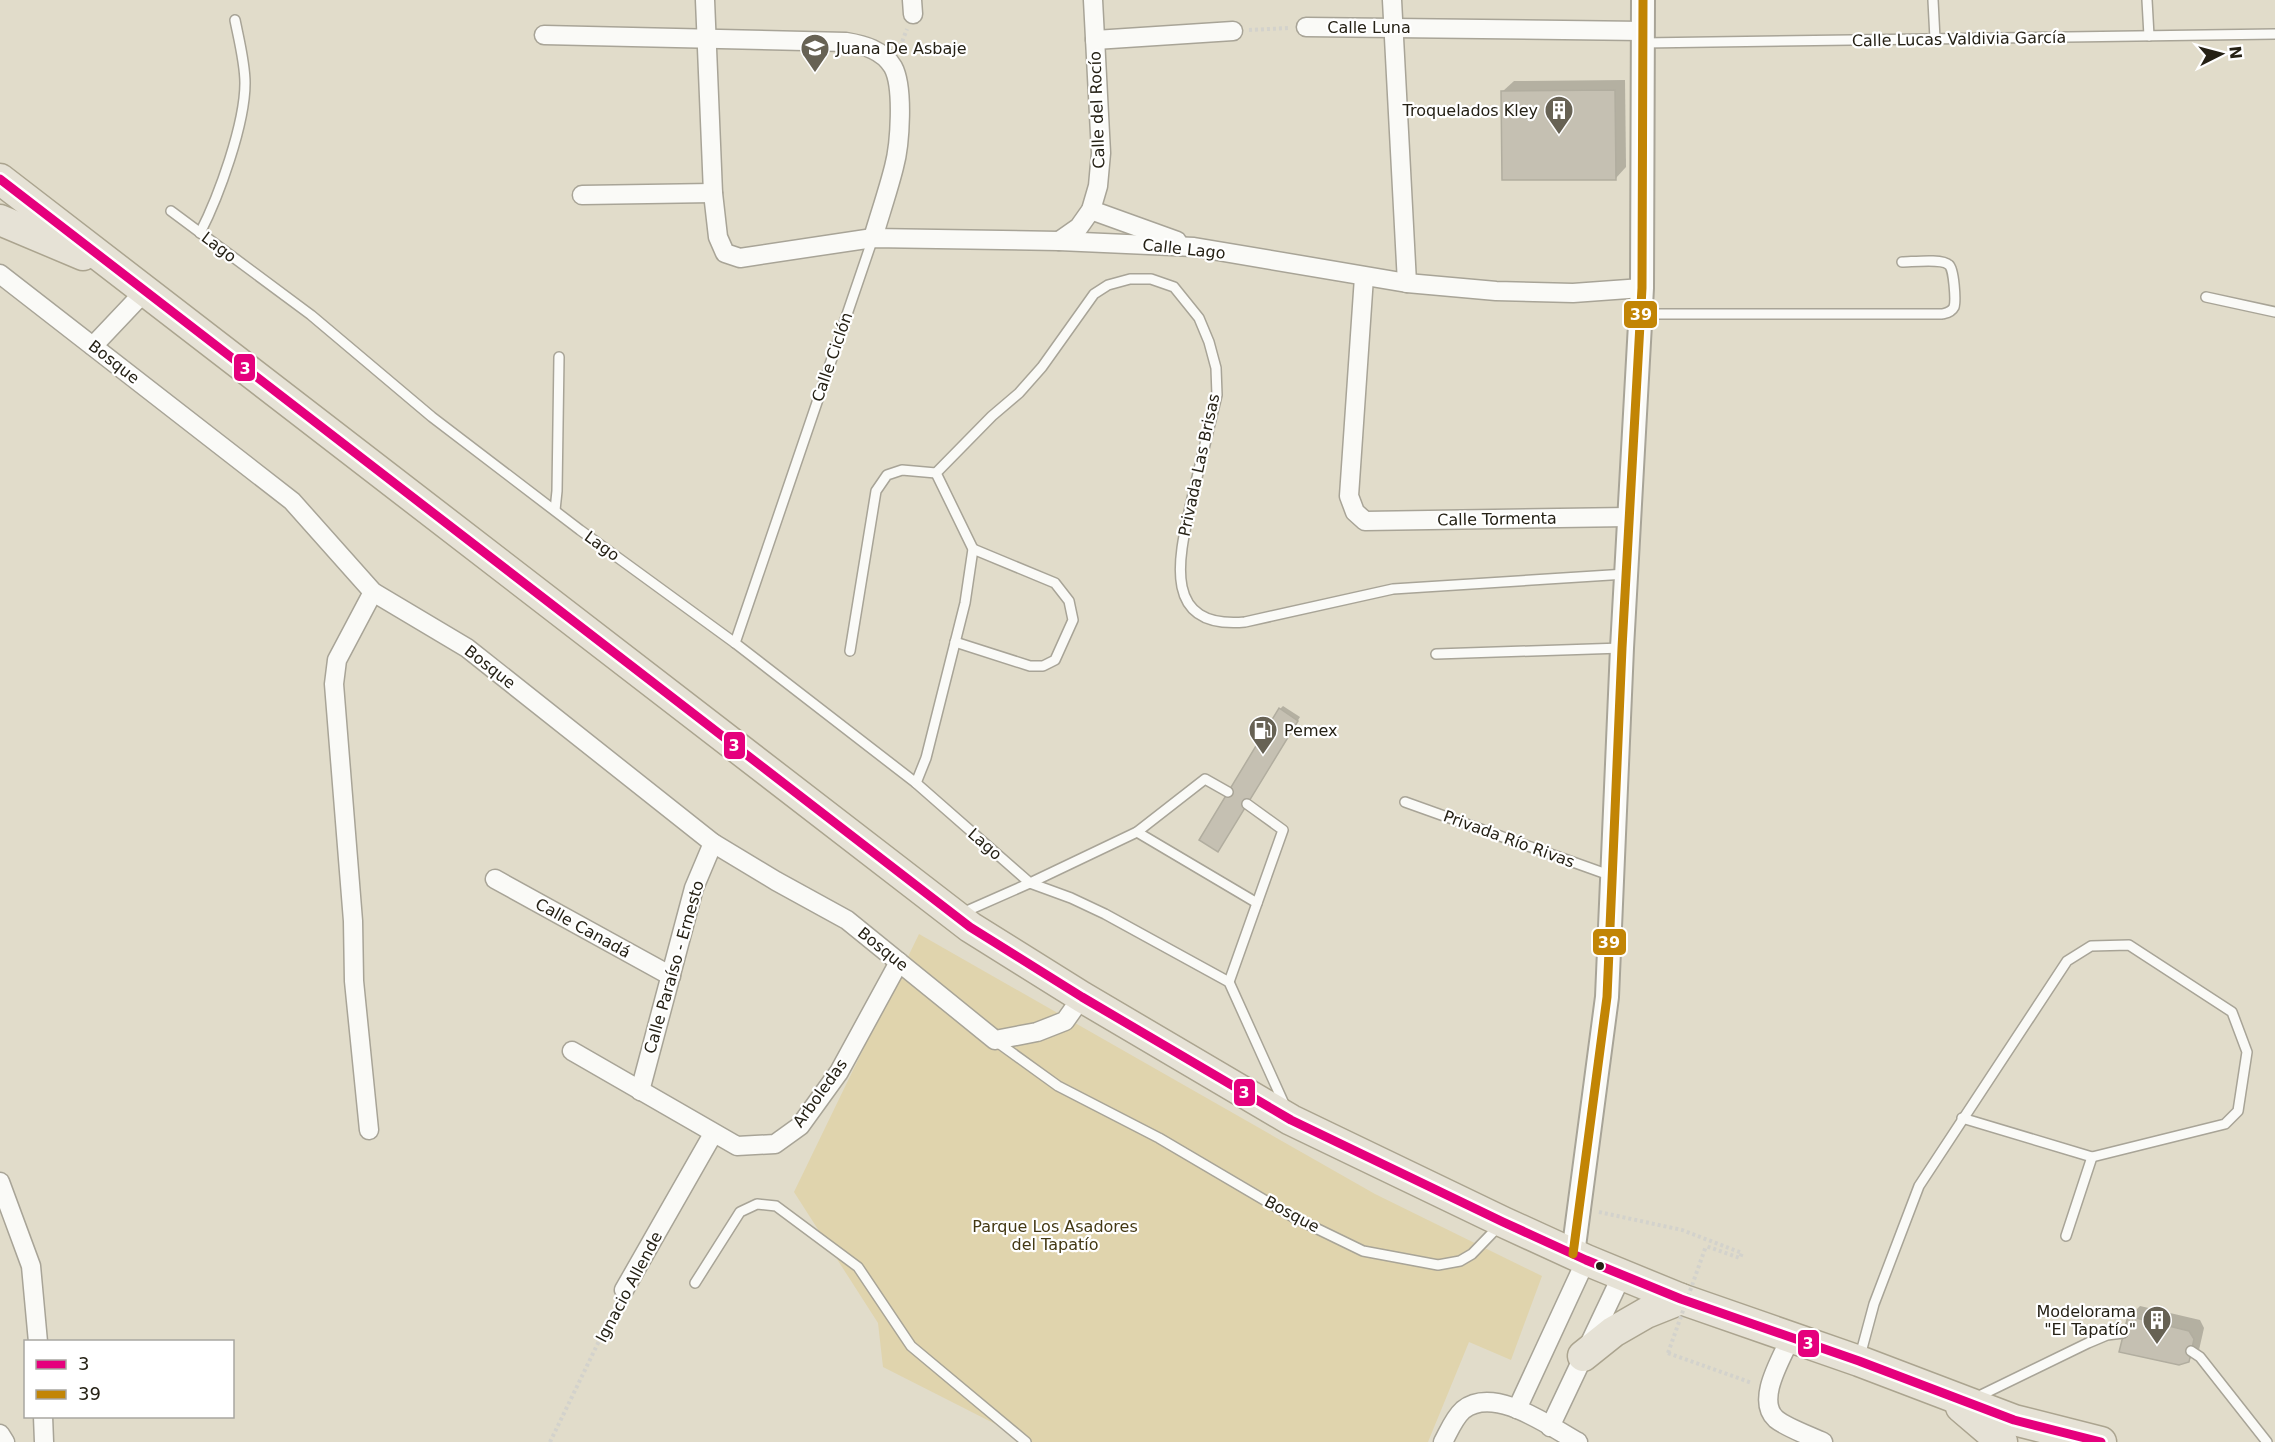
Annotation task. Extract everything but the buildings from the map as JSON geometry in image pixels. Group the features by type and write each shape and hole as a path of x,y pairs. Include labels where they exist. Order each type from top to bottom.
{"highway":[{"path":"0,179 956,916 1082,997 1291,1119 1580,1257 1681,1299 1859,1361 2014,1420 2100,1442"},
{"path":"0,220 135,281"},
{"path":"1583,1356 1612,1332 1646,1313 1681,1299"},
{"path":"1958,1400 1974,1420 2002,1442"}],"street":[{"path":"582,195 713,193 705,0"},
{"name":"Calle del Rocío","path":"1059,241 1079,227 1091,210 1098,186 1101,153 1093,0"},
{"path":"1392,0 1407,284"},
{"path":"1517,1409 1580,1257 1581,1209 1607,997 1622,648 1642,288 1643,0"},
{"name":"Calle Luna","path":"1306,27 1392,27 1643,37"},
{"path":"1095,40 1233,31"},
{"path":"544,35 846,42 869,46 892,66"},
{"name":"Calle Ciclón","path":"873,238 895,165 900,99 898,81 892,66"},
{"name":"Calle Lago","path":"713,193 718,237 725,253 740,258 873,238 1059,241 1194,247 1407,284 1496,291 1573,293 1642,288"},
{"path":"1091,210 1194,247"},
{"name":"Bosque","path":"0,274 292,501 373,592 467,648 713,843 847,920 995,1041"},
{"name":"Calle Tormenta","path":"1364,277 1349,496 1355,512 1365,521 1629,517"},
{"path":"93,346 135,281"},
{"path":"369,1130 354,981 353,921 334,684 337,660 373,592"},
{"name":"Calle Paraíso - Ernesto","path":"640,1091 694,888 713,843"},
{"name":"Calle Canadá","path":"495,879 671,976"},
{"name":"Arboledas","path":"572,1051 737,1146 775,1144 800,1126 839,1072 898,962"},
{"path":"995,1041 1036,1032 1065,1021 1082,997"},
{"name":"Ignacio Allende","path":"624,1290 713,1134"},
{"path":"0,1182 31,1266 38,1340"},
{"path":"1550,1427 1622,1275"},
{"path":"1791,1337 1768,1389 1768,1406 1776,1419 1822,1442"},
{"path":"1443,1442 1457,1416 1470,1405 1491,1401 1517,1409 1578,1442"},
{"path":"43,1418 44,1442"},
{"path":"0,1434 5,1442"}],"lane":[{"path":"1933,0 1935,39"},
{"path":"2147,0 2149,36"},
{"path":"200,233 210,214 242,118 245,82 235,20"},
{"name":"Calle Lucas Valdivia García","path":"1643,37 1935,39 2275,34"},
{"name":"Lago","path":"171,211 311,315 432,417 735,643 916,783 1030,884"},
{"name":"Calle Ciclón","path":"735,643 873,238"},
{"path":"1641,314 1942,314 1951,311 1954,306 1953,270 1949,264 1941,261 1902,262"},
{"name":"Privada Las Brisas","path":"936,472 1034,375 1094,294 1108,285 1130,279 1151,279 1174,287 1199,318 1216,368 1217,395 1180,550 1180,585 1187,602 1196,613 1208,620 1225,624 1393,589 1626,574"},
{"path":"2206,297 2275,312"},
{"path":"555,510 559,357"},
{"path":"850,651 876,491 886,475 902,470 936,472 973,549 965,603 926,758 916,783"},
{"path":"955,642 1030,666 1043,666 1054,660 1072,620 1068,602 1055,583 973,549"},
{"path":"1436,654 1622,648"},
{"path":"956,916 1030,884 1137,832 1205,779 1228,792"},
{"name":"Privada Río Rivas","path":"1405,802 1612,876"},
{"path":"1229,982 1283,830 1247,804"},
{"path":"1137,832 1257,903"},
{"path":"1030,884 1071,898 1106,914 1229,982 1291,1119"},
{"path":"1859,1361 1874,1304 1919,1186 1962,1118 2067,960 2091,946 2129,945 2232,1012 2247,1052 2238,1111 2225,1125 2092,1157 1962,1118"},
{"name":"Bosque","path":"995,1041 1058,1086 1159,1138 1296,1218 1363,1251 1438,1265 1460,1261 1472,1254 1503,1222"},
{"path":"2066,1236 2092,1157"},
{"path":"695,1283 740,1212 757,1204 776,1206 858,1267 911,1346 1026,1442"},
{"path":"1958,1400 2107,1335 2124,1333"},
{"path":"2191,1351 2200,1357 2267,1442"}],"path":[{"path":"892,66 912,7"},
{"name":"Calle Luna","path":"1233,31 1306,27"},
{"path":"1581,1209 1682,1230 1742,1253 1740,1258 1706,1246 1668,1353 1735,1376"},
{"name":"Ignacio Allende","path":"550,1442 624,1290"}],"green space":[{"name":"Parque Los Asadores del Tapatío","path":"919,934 1375,1194 1542,1276 1511,1360 1469,1342 1428,1442 1031,1442 883,1367 878,1323 794,1192"}],"transit line":[{"name":"39","path":"1573,1254 1607,997 1622,648 1642,288 1643,0"},
{"name":"3","path":"0,179 970,927 1082,997 1291,1120 1586,1260 1681,1299 1859,1361 2014,1420 2101,1442"}],"place":[{"name":"Juana De Asbaje","path":"815,74"},
{"name":"Troquelados Kley","path":"1559,136"},
{"name":"Pemex","path":"1263,756"},
{"name":"Modelorama \"El Tapatío\"","path":"2157,1346"}]}
